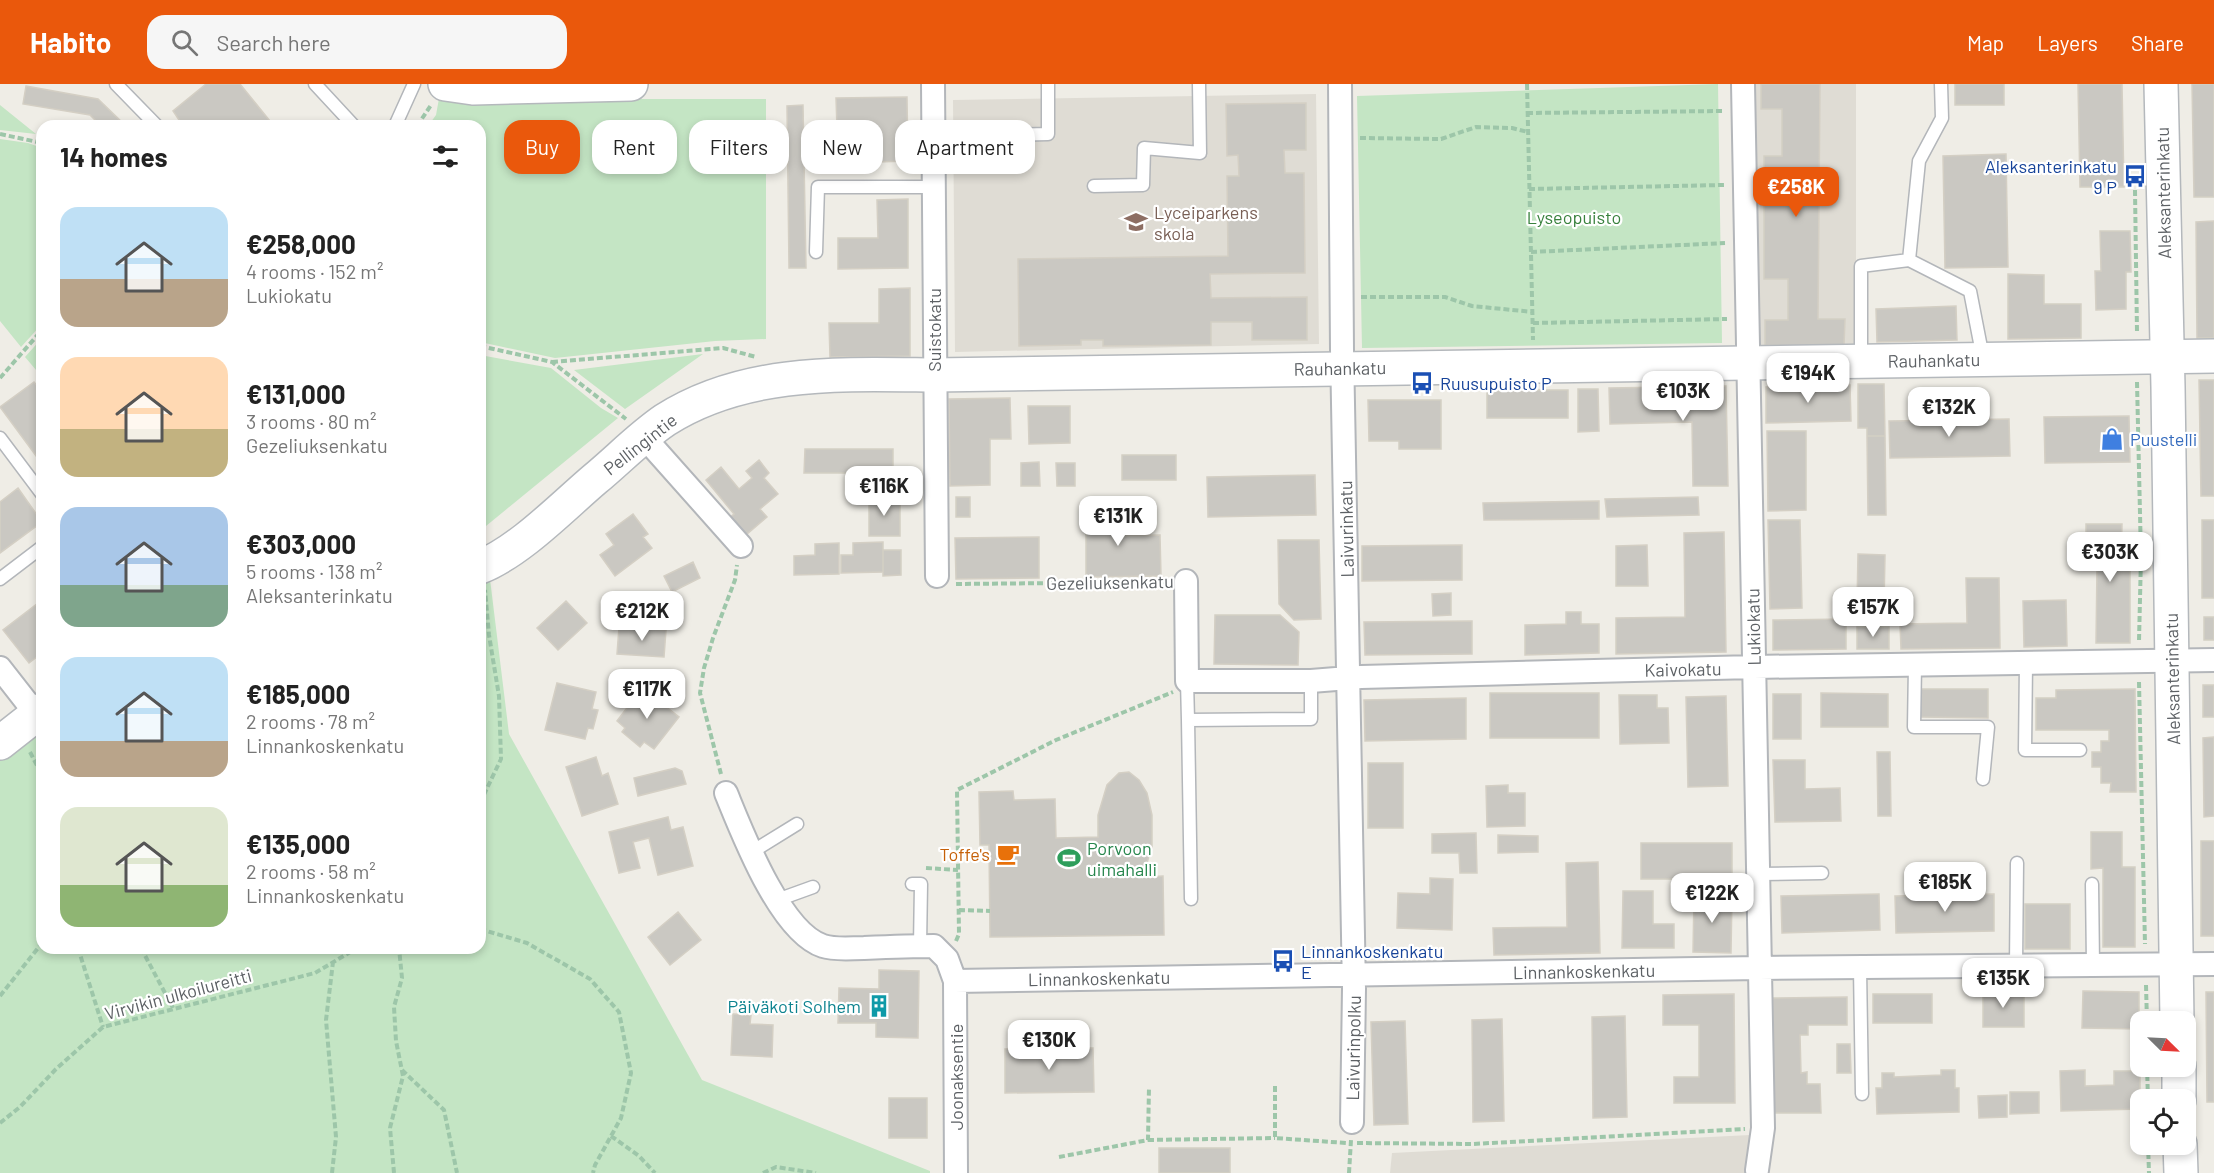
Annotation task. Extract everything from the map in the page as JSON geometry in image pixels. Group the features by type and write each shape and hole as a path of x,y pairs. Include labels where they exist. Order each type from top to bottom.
{"street":[{"path":"445,84 473,87 631,84"},
{"name":"Suistokatu","path":"933,84 937,576"},
{"name":"Laivurinkatu","path":"1340,84 1342,368 1353,974"},
{"name":"Lukiokatu","path":"1743,84 1763,1128 1757,1170"},
{"name":"Aleksanterinkatu","path":"2161,84 2152,356 2172,660 2161,964 2174,1011"},
{"name":"Rauhankatu","path":"934,375 2214,356"},
{"name":"Pellingintie","path":"486,565 519,544 664,421 700,402 735,388 786,379 832,374 934,375"},
{"path":"644,437 739,553"},
{"name":"Gezeliuksenkatu","path":"1186,581 1187,681"},
{"name":"Kaivokatu","path":"1187,681 1311,681 1349,677 1754,667 2214,660"},
{"path":"0,668 36,709"},
{"path":"0,743 36,714"},
{"path":"726,793 750,853 777,900 797,928 809,939 824,946 848,948 934,946 947,959"},
{"name":"Joonaksentie","path":"947,959 955,981 956,1173"},
{"name":"Linnankoskenkatu","path":"955,981 1759,968 2214,964"},
{"name":"Laivurinpolku","path":"1352,1133 1353,974"},
{"path":"2180,1155 2181,1173"}],"lane":[{"path":"116,84 151,120"},
{"path":"315,84 348,120"},
{"path":"398,120 414,84"},
{"path":"1035,134 1048,134 1048,84"},
{"path":"1094,186 1143,185 1144,148 1200,153 1199,84"},
{"path":"1909,260 1919,160 1942,118 1941,84"},
{"path":"816,252 818,187 935,187"},
{"path":"1861,362 1861,266 1909,260 1970,291 1983,359"},
{"path":"0,438 36,486"},
{"path":"0,579 36,552"},
{"path":"2026,663 2025,750 2080,750"},
{"path":"1915,665 1914,727 1988,727 1983,778"},
{"path":"1187,681 1191,899"},
{"path":"1188,720 1311,719 1311,681"},
{"path":"750,853 798,824"},
{"path":"2016,965 2017,863"},
{"path":"1757,874 1822,873"},
{"path":"912,884 921,884 920,946"},
{"path":"2092,884 2093,965"},
{"path":"777,900 813,887"},
{"path":"1860,968 1862,1094"}],"path":[{"path":"1527,84 1534,365"},
{"path":"1527,112 1743,111"},
{"path":"1354,138 1441,139 1476,127 1512,128 1528,132"},
{"path":"0,134 36,142"},
{"path":"1529,189 1724,185"},
{"path":"2135,188 2152,356 2141,558 2139,661 2161,964 2150,1011"},
{"path":"1531,252 1725,243"},
{"path":"1356,297 1445,297 1472,306 1533,312"},
{"path":"1533,323 1748,319"},
{"path":"0,378 36,337"},
{"path":"486,347 552,362 723,348 760,358"},
{"path":"552,362 634,425 644,437"},
{"path":"726,793 700,693 707,658 737,574 739,553"},
{"name":"Gezeliuksenkatu","path":"937,576 954,584 1186,581"},
{"path":"486,605 499,696 501,759 486,790"},
{"path":"947,959 959,934 957,790 1056,740 1176,691 1187,681"},
{"path":"923,868 958,870"},
{"path":"959,910 990,911"},
{"path":"486,931 527,944 590,979 620,1012 631,1073 621,1118 595,1165 593,1173"},
{"path":"0,996 36,951"},
{"path":"80,954 103,1027"},
{"path":"144,954 173,1008"},
{"name":"Virvikin ulkoilureitti","path":"0,1123 103,1027 315,973 346,954"},
{"path":"394,1173 390,1128 403,1076 396,1041 394,1008 402,978 400,954"},
{"path":"332,1173 336,1137 326,1020 333,962"},
{"path":"402,1070 444,1110 457,1173"},
{"path":"1275,1086 1275,1138"},
{"path":"1148,1140 1149,1087"},
{"path":"1059,1157 1148,1140 1275,1138 1352,1133 1473,1144 1763,1128"},
{"path":"1349,1173 1352,1133"},
{"path":"611,1136 639,1156 655,1173"},
{"path":"2148,1155 2149,1173"},
{"path":"763,1173 776,1167 816,1173"}],"shaded area":[{"path":"1753,84 1856,84 1856,351 1760,350"},
{"name":"Lyceiparkens skola","path":"1316,94 1319,344 955,352 954,174 1035,174 1035,120 953,120 953,100"},
{"path":"1750,1135 1753,1173 1390,1173 1392,1153"}],"green space":[{"name":"Lyseopuisto","path":"1718,84 1722,343 1362,348 1357,96"},
{"path":"440,93 483,99 766,99 766,120 689,120 689,174 766,174 766,339 715,341 555,358 486,343 486,120 432,120 436,115"},
{"path":"0,105 36,134 0,130"},
{"path":"0,139 36,146 36,331 21,347 0,321"},
{"path":"36,345 36,370 25,357"},
{"path":"703,354 625,409 574,370"},
{"path":"486,356 551,368 601,408 618,418 486,526"},
{"path":"490,579 509,734 702,1080 930,1171 930,1173 0,1173 0,757 36,732 36,954 486,954 486,580"}],"building":[{"path":"206,84 240,84 269,120 179,120 173,111"},
{"path":"1761,84 1820,84 1818,319 1845,319 1844,346 1765,345 1765,320 1788,320 1788,279 1764,279 1764,156 1782,156 1782,109 1761,109"},
{"path":"1955,84 2004,84 2004,105 1955,105"},
{"path":"2078,84 2122,84 2124,187 2080,187"},
{"path":"2192,84 2214,84 2214,197 2194,197"},
{"path":"26,86 98,99 120,120 95,120 90,115 23,104"},
{"path":"907,97 907,120 895,120 895,161 883,162 883,120 837,120 836,98"},
{"path":"1306,103 1306,150 1284,150 1285,173 1304,173 1305,273 1210,274 1211,298 1307,297 1307,340 1252,340 1252,322 1211,322 1211,345 1103,346 1103,340 1081,340 1081,345 1019,346 1018,259 1228,256 1227,176 1239,176 1238,155 1227,156 1226,104"},
{"path":"803,105 801,174 804,174 806,268 789,268 789,120 787,120 787,106"},
{"path":"2006,154 2008,267 1945,268 1943,156"},
{"path":"908,199 908,268 838,269 838,238 878,238 877,200"},
{"path":"2214,221 2214,338 2197,338 2196,222"},
{"path":"2100,231 2130,231 2131,272 2126,272 2126,309 2096,310 2095,271 2101,271"},
{"path":"2008,274 2044,275 2044,304 2081,304 2081,338 2008,339"},
{"path":"910,288 910,356 830,357 829,323 879,323 879,289"},
{"path":"1956,306 1957,340 1877,342 1876,309"},
{"path":"2199,380 2214,380 2214,496 2201,496"},
{"path":"34,382 36,384 36,456 0,407"},
{"path":"1858,384 1884,384 1885,436 1867,436 1867,428 1858,428"},
{"path":"1850,385 1851,421 1766,423 1766,387"},
{"path":"1726,386 1728,486 1693,486 1692,422 1610,424 1609,388"},
{"path":"1578,389 1598,389 1599,431 1578,432"},
{"path":"1487,390 1568,390 1568,418 1487,418"},
{"path":"1010,398 1011,439 990,439 990,485 950,486 949,399"},
{"path":"1368,400 1441,400 1441,449 1399,449 1399,441 1369,441"},
{"path":"1028,406 1070,406 1070,443 1029,444"},
{"path":"2129,416 2130,462 2045,463 2044,417"},
{"path":"2009,419 2010,456 1890,458 1889,421"},
{"path":"1767,431 1806,431 1806,510 1768,511"},
{"path":"1867,436 1885,436 1886,515 1868,515"},
{"path":"805,449 893,449 893,473 804,473"},
{"path":"1122,455 1176,455 1176,480 1122,480"},
{"path":"759,460 769,473 764,478 778,494 760,509 767,517 746,535 730,517 734,514 706,480 721,467 739,489 752,478 746,471"},
{"path":"1039,462 1040,486 1021,486 1021,463"},
{"path":"1056,463 1075,463 1075,486 1057,486"},
{"path":"1315,475 1316,515 1208,517 1207,477"},
{"path":"18,488 36,514 36,526 0,553 0,502"},
{"path":"956,497 970,497 970,517 956,517"},
{"path":"1698,497 1699,515 1607,517 1605,499"},
{"path":"869,498 900,498 900,536 869,536"},
{"path":"1599,501 1599,519 1484,520 1483,503"},
{"path":"1086,504 1116,504 1117,536 1160,535 1161,576 1086,577"},
{"path":"633,514 648,534 643,537 652,548 615,576 600,555 614,545 606,534"},
{"path":"1768,520 1800,520 1802,608 1770,609"},
{"path":"2202,520 2214,520 2214,598 2202,598"},
{"path":"2086,524 2122,524 2121,564 2130,564 2130,643 2096,643 2097,567 2086,567"},
{"path":"1724,532 1726,652 1616,654 1616,618 1685,617 1684,533"},
{"path":"1039,537 1039,578 956,579 955,538"},
{"path":"1278,540 1319,540 1321,619 1294,620 1279,604"},
{"path":"883,542 883,572 841,573 841,555 853,555 853,543"},
{"path":"839,543 839,574 794,575 794,556 815,555 815,544"},
{"path":"1462,545 1462,580 1362,581 1362,546"},
{"path":"1647,545 1648,586 1616,586 1616,546"},
{"path":"883,550 901,550 901,575 883,576"},
{"path":"1858,554 1885,555 1884,604 1857,603"},
{"path":"693,562 700,578 672,592 664,576"},
{"path":"1966,578 1999,578 2000,648 1901,649 1900,624 1967,623"},
{"path":"1451,593 1451,615 1433,616 1432,594"},
{"path":"2066,600 2067,646 2024,647 2023,601"},
{"path":"566,601 587,623 558,650 537,628"},
{"path":"36,605 36,658 29,663 3,630"},
{"path":"1566,612 1581,612 1581,624 1599,624 1599,653 1525,655 1525,625 1566,624"},
{"path":"1215,615 1280,615 1299,632 1298,665 1214,664"},
{"path":"2204,617 2214,617 2214,640 2204,640"},
{"path":"1846,619 1846,649 1773,650 1773,620"},
{"path":"1472,621 1472,654 1365,655 1364,622"},
{"path":"619,627 666,630 664,657 617,654"},
{"path":"1857,627 1889,627 1889,649 1857,649"},
{"path":"557,683 596,692 592,709 598,710 593,729 588,728 585,739 545,730"},
{"path":"2203,685 2214,685 2214,717 2203,717"},
{"path":"642,688 679,717 654,749 644,742 640,747 622,732 625,728 617,721"},
{"path":"1920,689 1988,689 1988,718 1920,717"},
{"path":"2135,689 2136,792 2110,792 2111,783 2101,783 2101,767 2092,767 2092,752 2101,752 2101,741 2109,741 2109,730 2036,730 2036,698 2056,698 2056,690"},
{"path":"1490,693 1599,693 1599,738 1490,738"},
{"path":"1821,693 1888,694 1888,727 1821,727"},
{"path":"1773,694 1801,694 1801,739 1773,739"},
{"path":"1619,695 1657,695 1657,708 1668,708 1669,743 1620,744"},
{"path":"1726,696 1728,786 1688,787 1686,697"},
{"path":"1466,698 1466,739 1365,741 1364,700"},
{"path":"2214,737 2214,816 2204,817 2203,738"},
{"path":"1877,752 1890,752 1891,816 1878,816"},
{"path":"596,757 602,776 608,773 618,804 582,816 566,767"},
{"path":"1773,760 1805,760 1805,789 1840,788 1841,821 1775,822"},
{"path":"1368,763 1403,763 1403,828 1368,828"},
{"path":"675,768 682,771 686,784 638,796 634,778"},
{"name":"Porvoon uimahalli","path":"1129,772 1139,780 1147,793 1152,815 1152,847 1145,869 1145,877 1163,876 1164,935 990,937 989,845 980,845 979,792 1013,791 1014,800 1055,799 1056,838 1098,837 1098,815 1107,785 1119,773"},
{"path":"1508,785 1508,793 1525,793 1525,826 1487,827 1486,786"},
{"path":"668,817 671,830 683,827 693,866 658,875 649,838 633,842 640,868 619,873 609,832"},
{"path":"2091,832 2122,832 2122,867 2135,867 2135,947 2103,947 2103,868 2091,869"},
{"path":"1476,833 1477,873 1460,873 1459,853 1432,853 1432,834"},
{"path":"1498,835 1538,836 1538,852 1498,853"},
{"path":"2201,841 2214,841 2214,936 2201,936"},
{"path":"1641,843 1732,843 1732,879 1641,879"},
{"path":"1598,862 1600,953 1494,955 1493,928 1567,927 1566,863"},
{"path":"1430,878 1453,879 1452,930 1397,928 1398,893 1430,894"},
{"path":"1623,891 1653,891 1653,924 1674,924 1674,948 1622,948"},
{"path":"1879,894 1880,930 1782,933 1781,896"},
{"path":"1994,894 1994,931 1896,933 1895,896"},
{"path":"1694,895 1732,896 1731,953 1693,952"},
{"path":"2025,904 2070,904 2070,949 2025,949"},
{"path":"678,912 701,940 670,965 648,937"},
{"name":"Päiväkoti Solhem","path":"879,970 919,971 918,1038 876,1037 876,1023 838,1023 839,988 879,989"},
{"path":"1983,991 2024,991 2024,1027 1983,1027"},
{"path":"2083,991 2139,992 2139,1011 2130,1011 2130,1029 2082,1028"},
{"path":"2206,992 2214,992 2214,1102 2207,1102"},
{"path":"1734,994 1735,1103 1674,1103 1674,1077 1699,1077 1699,1025 1663,1025 1663,995"},
{"path":"1873,994 1932,994 1932,1023 1873,1023"},
{"path":"1847,997 1847,1025 1808,1025 1808,1035 1800,1035 1801,1073 1807,1072 1807,1084 1820,1084 1821,1113 1774,1113 1773,998"},
{"path":"733,1014 751,1015 750,1024 773,1025 772,1057 731,1055"},
{"path":"1625,1016 1627,1117 1593,1118 1592,1017"},
{"path":"1502,1019 1504,1121 1473,1122 1472,1020"},
{"path":"1405,1021 1408,1124 1374,1125 1371,1022"},
{"path":"1837,1044 1850,1044 1851,1073 1837,1073"},
{"path":"1093,1048 1094,1092 1005,1093 1005,1049"},
{"path":"1941,1070 1955,1070 1955,1088 1959,1088 1959,1112 1877,1114 1876,1088 1882,1088 1882,1073 1894,1073 1894,1077 1941,1075"},
{"path":"2085,1070 2085,1086 2114,1085 2114,1071 2130,1071 2130,1077 2140,1077 2140,1089 2130,1089 2130,1109 2061,1111 2060,1071"},
{"path":"2010,1092 2039,1092 2039,1113 2010,1114"},
{"path":"2007,1095 2007,1117 1979,1118 1978,1096"},
{"path":"889,1098 927,1098 927,1138 889,1138"},
{"path":"1159,1148 1230,1148 1230,1173 1159,1173"}],"place":[{"name":"Aleksanterinkatu 9 P","path":"2135,176"},
{"name":"Lyceiparkens skola","path":"1136,222"},
{"name":"Ruusupuisto P","path":"1422,383"},
{"name":"Puustelli","path":"2112,439"},
{"name":"Toffe's","path":"1008,854"},
{"name":"Porvoon uimahalli","path":"1069,858"},
{"name":"Linnankoskenkatu E","path":"1283,961"},
{"name":"Päiväkoti Solhem","path":"879,1006"}]}
